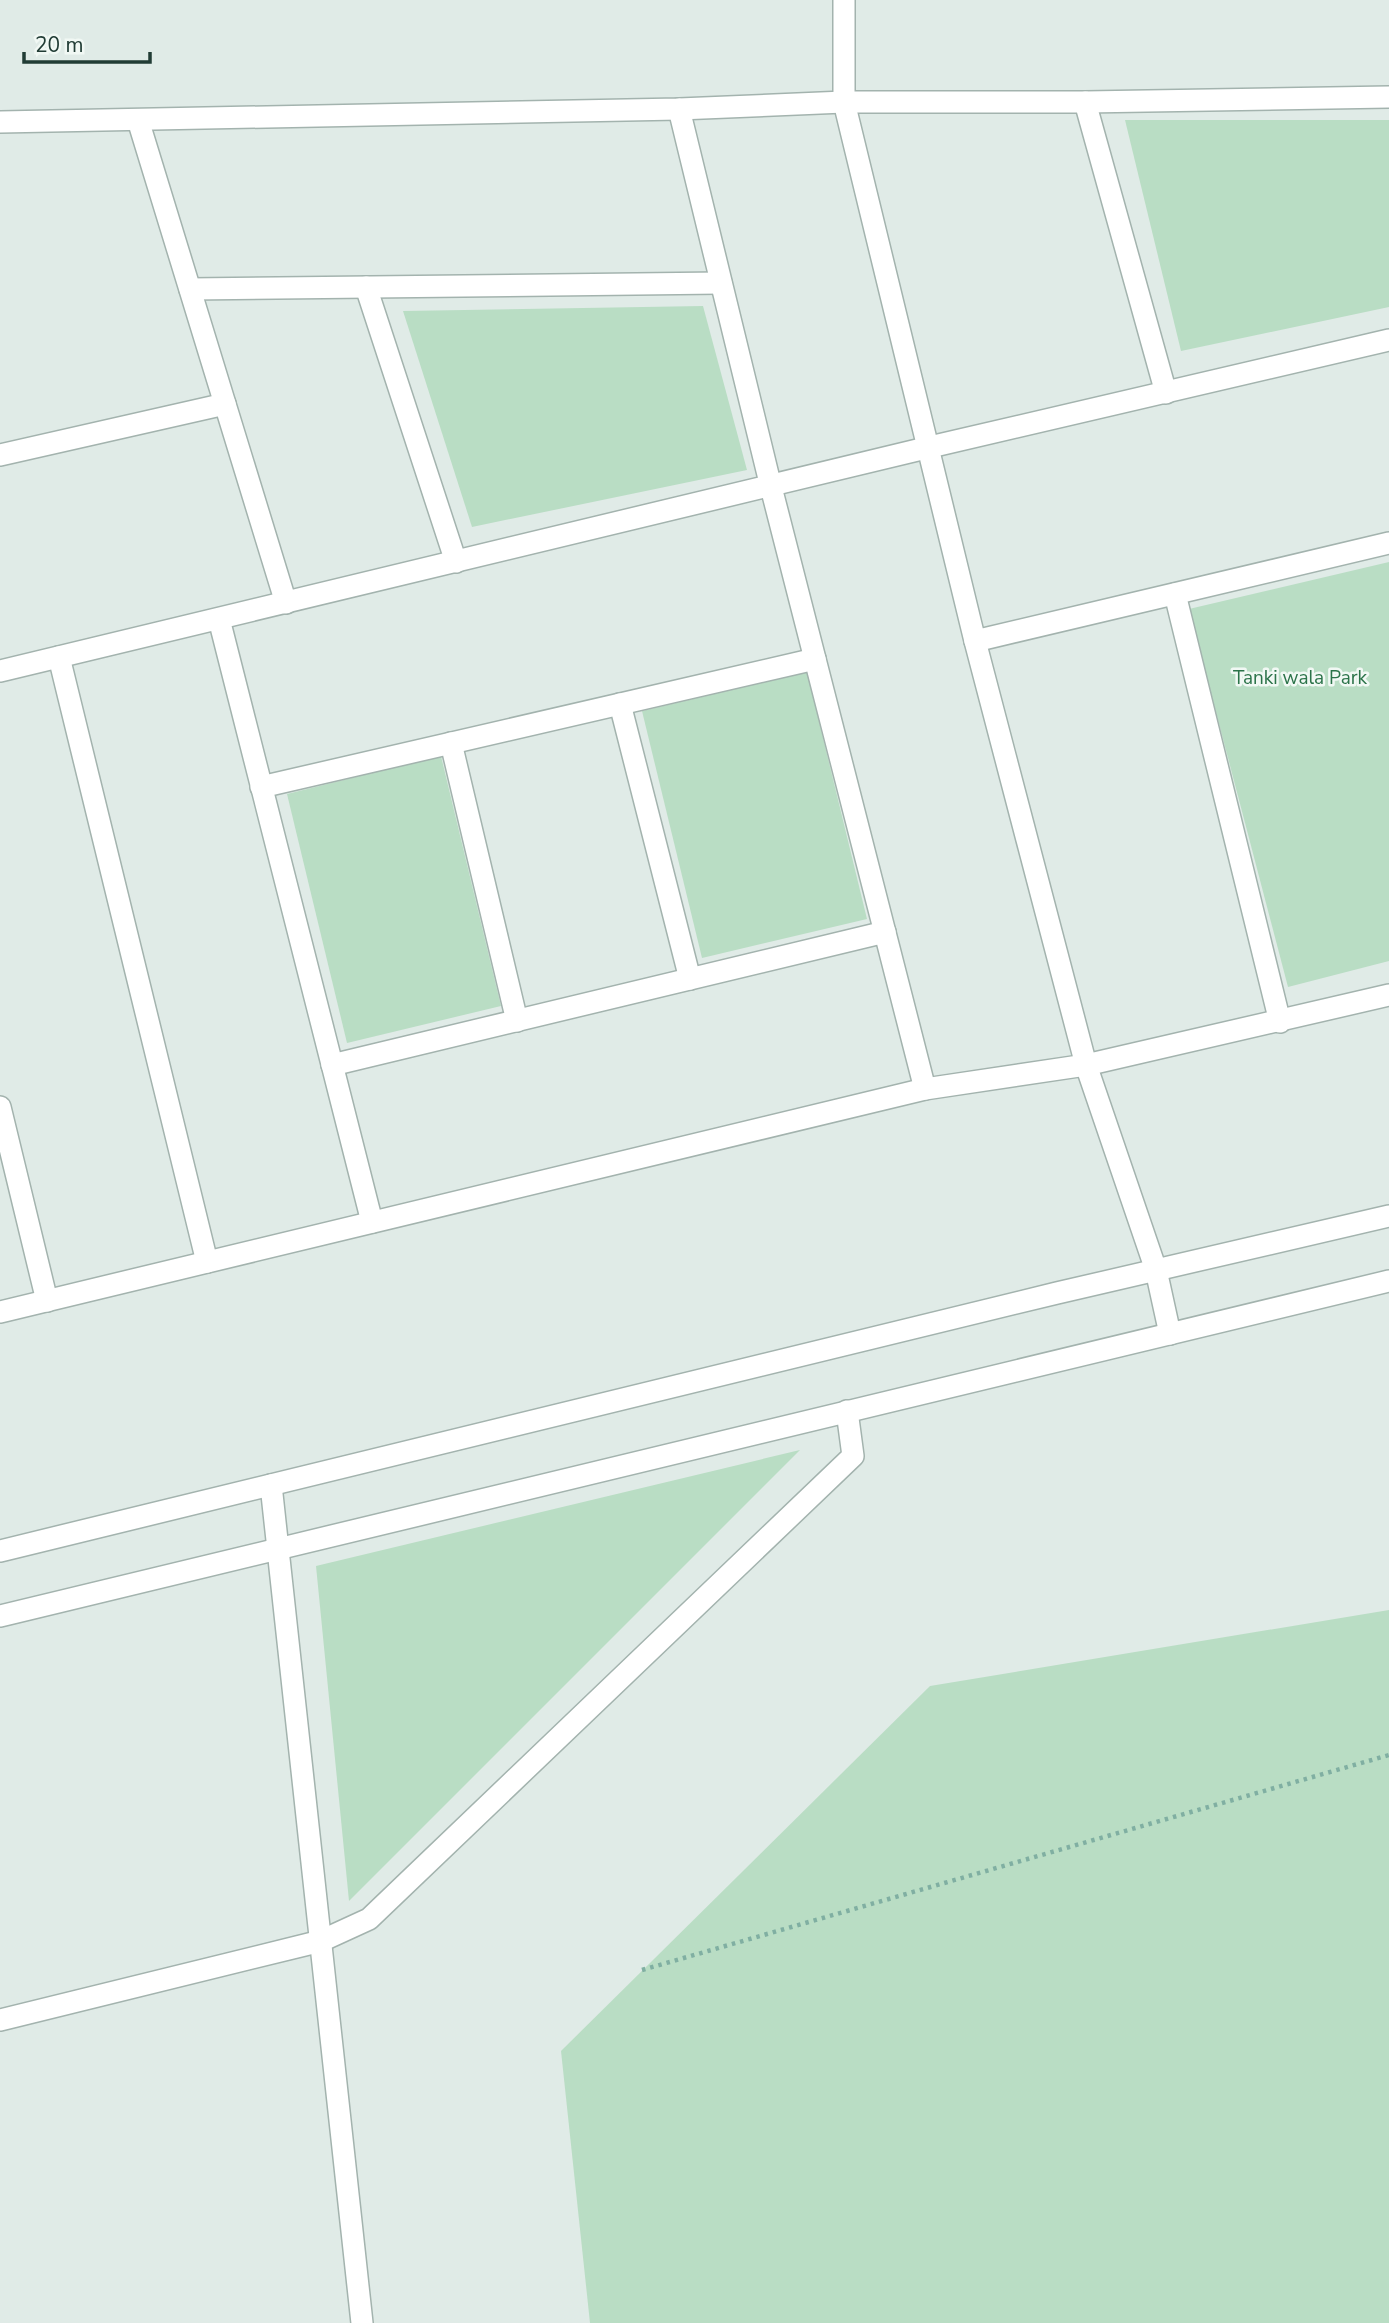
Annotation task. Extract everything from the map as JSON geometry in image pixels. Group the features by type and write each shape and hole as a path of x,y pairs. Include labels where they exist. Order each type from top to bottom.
{"street":[{"path":"844,0 844,102 930,447 975,642 1086,1065 1156,1270 1170,1334"},
{"path":"0,122 679,109 844,102 1085,102 1389,97"},
{"path":"1085,102 1166,393"},
{"path":"679,109 771,487 925,1089"},
{"path":"138,120 286,603"},
{"path":"190,289 721,283"},
{"path":"366,287 456,562"},
{"path":"0,671 930,447 1389,340"},
{"path":"0,455 225,404"},
{"path":"975,642 1389,543"},
{"path":"1175,594 1280,1021"},
{"path":"219,619 372,1222"},
{"path":"59,657 207,1262"},
{"path":"261,787 815,659"},
{"path":"620,704 690,979"},
{"path":"451,743 517,1021"},
{"path":"332,1065 885,932"},
{"path":"0,1312 925,1089 1086,1065 1389,995"},
{"path":"0,1107 4,1143 47,1301"},
{"path":"0,1551 1156,1270 1389,1216"},
{"path":"0,1616 1389,1281"},
{"path":"0,2020 321,1941 369,1919 852,1456 847,1411"},
{"path":"271,1485 362,2323"}],"path":[{"path":"642,1970 1389,1755"}],"green space":[{"path":"1125,120 1389,120 1389,307 1181,351"},
{"path":"703,306 747,470 472,527 403,311"},
{"name":"Tanki wala Park","path":"1389,562 1389,961 1288,987 1189,609"},
{"path":"807,672 867,919 702,958 642,711"},
{"path":"441,756 501,1006 347,1043 287,794"},
{"path":"800,1450 349,1901 316,1566"},
{"path":"1389,1610 1389,2323 590,2323 561,2051 930,1686"}]}
